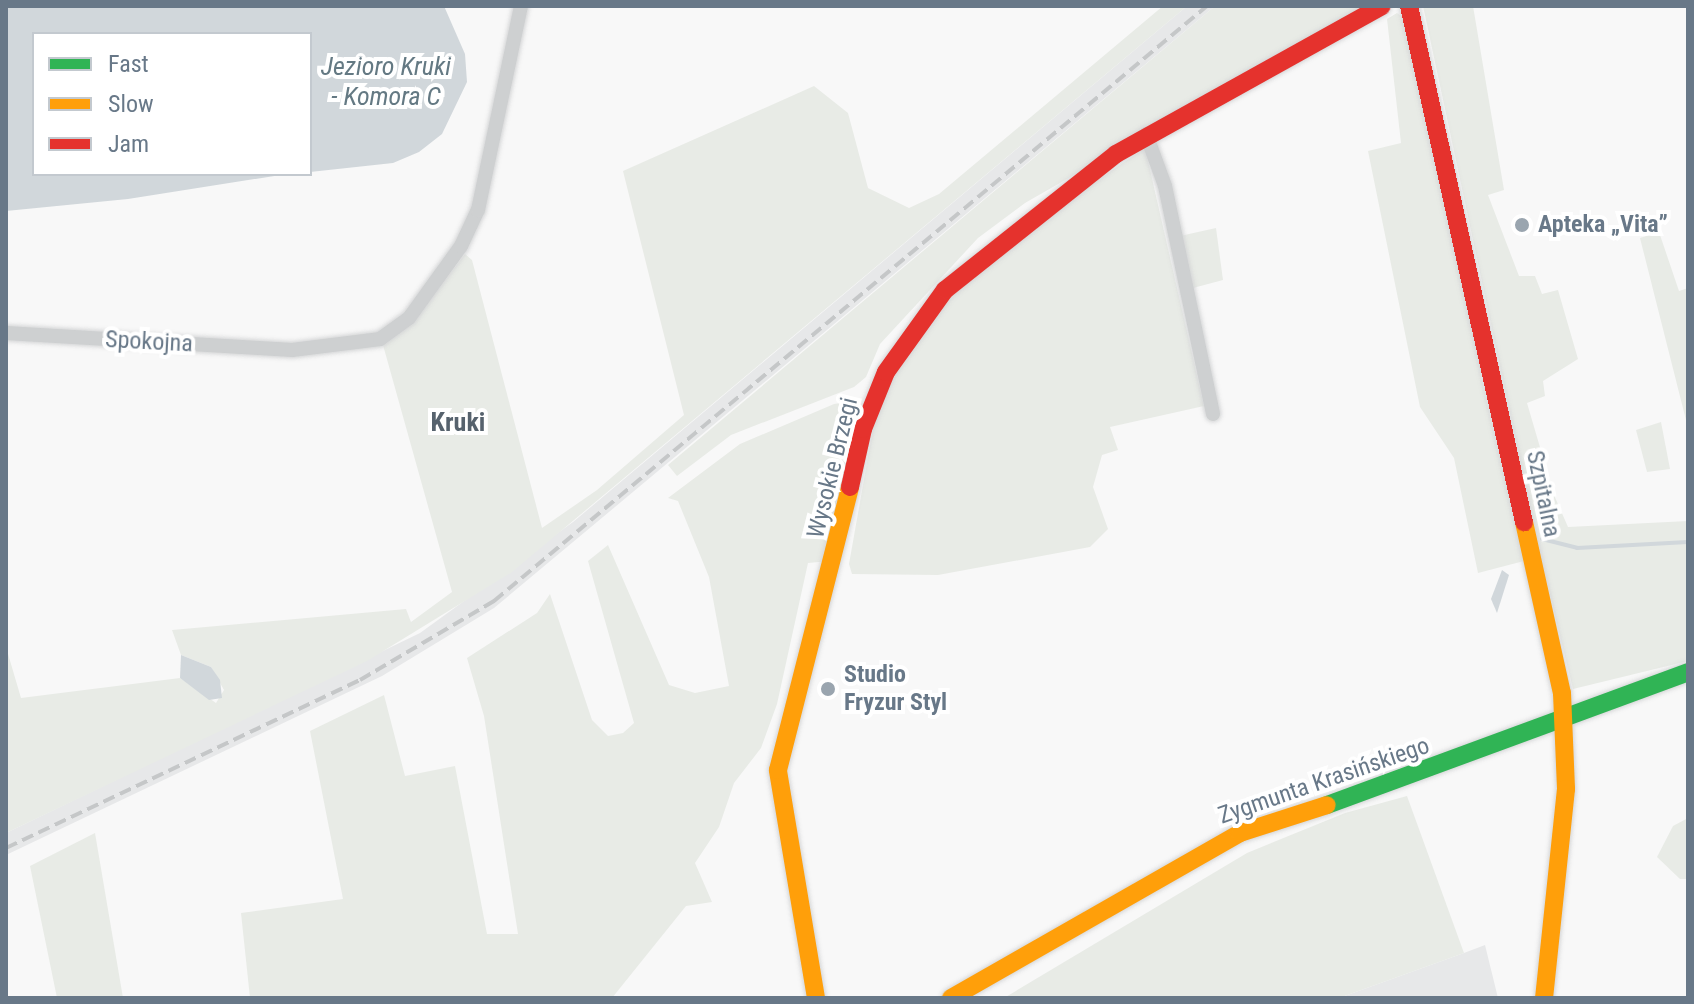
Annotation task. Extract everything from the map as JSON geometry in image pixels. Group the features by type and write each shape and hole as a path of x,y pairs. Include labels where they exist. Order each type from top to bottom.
{"street":[{"name":"Spokojna","path":"6,333 292,350 380,339 409,318 461,246 489,165 521,6"},
{"name":"Wysokie Brzegi","path":"816,998 778,770 873,399 909,333 945,290 1146,134 1291,60 1382,6"},
{"name":"Szpitalna","path":"1409,6 1564,719 1566,789 1544,998"},
{"path":"1146,134 1165,186 1213,414"},
{"name":"Zygmunta Krasińskiego","path":"951,998 1240,833 1419,775 1564,719 1585,706 1688,672"}],"shaded area":[{"path":"1163,6 1187,6 512,572 367,661 6,833 6,647 21,698 180,678 216,703 224,690 211,667 181,655 172,630 406,609 411,622 452,592 383,345 428,303 465,254 472,260 542,528 597,490 684,415 623,171 814,86 848,113 868,188 909,208 939,194"},
{"path":"1187,6 1215,6 494,608 382,676 6,855 6,833 420,633 573,522"},
{"path":"1215,6 1369,6 1025,203 978,238 880,344 866,377 854,387 731,435 677,476 668,465"},
{"path":"1423,6 1473,6 1504,190 1488,195 1519,276 1535,276 1542,294 1558,290 1578,359 1543,381 1545,396 1527,403 1554,495 1568,527 1688,521 1688,661 1573,689 1541,558"},
{"path":"1397,13 1403,17 1480,343 1481,377 1524,561 1478,573 1454,458 1420,407 1368,151 1401,143 1387,19"},
{"path":"1145,148 1204,406 1110,427 1118,450 1102,455 1093,487 1108,529 1090,547 938,575 852,574 849,564 877,406 951,280"},
{"path":"1216,228 1223,280 1193,288 1180,236"},
{"path":"1659,232 1679,291 1688,288 1688,428 1640,238"},
{"path":"855,401 861,413 830,561 808,563 777,704 761,748 734,783 719,827 695,863 712,902 686,906 612,998 250,998 241,913 343,899 310,731 384,695 405,776 455,766 487,934 518,934 484,716 467,658 537,613 550,594 592,720 608,736 623,733 634,723 588,561 608,545 669,685 695,693 729,686 709,577 678,501 668,498 740,444 834,404"},
{"path":"1661,422 1670,469 1647,472 1636,430"},
{"path":"1407,796 1464,953 1339,998 1004,998 1247,853 1345,813"},
{"path":"1688,818 1688,879 1680,879 1657,857 1673,826"},
{"path":"95,833 123,998 57,998 30,866"},
{"path":"1485,945 1498,998 1339,998 1464,953"}],"water":[{"name":"Jezioro Kruki - Komora C","path":"6,6 444,6 465,54 467,82 442,134 419,152 393,163 312,172 312,32 32,32 32,176 274,176 128,199 6,211"},
{"path":"1502,570 1509,575 1497,613 1491,599"},
{"path":"181,655 211,667 220,680 222,698 209,700 180,678"}],"waterway":[{"path":"1542,539 1577,548 1688,542"}],"railway":[{"path":"6,848 360,680 494,601 1207,6"}],"traffic: fast":[{"path":"1327,805 1688,672"}],"traffic: slow":[{"path":"816,998 778,770 850,487"},
{"path":"1524,522 1562,693 1566,789 1544,998"},
{"path":"951,998 1240,833 1327,805"}],"traffic: jam":[{"path":"850,487 863,429 886,372 945,290 1116,154 1382,6"},
{"path":"1409,6 1524,522"}],"place":[{"name":"Apteka „Vita”","path":"1522,225"},
{"name":"Studio Fryzur Styl","path":"828,689"}],"district":[{"name":"Kruki","path":"458,423"}]}
